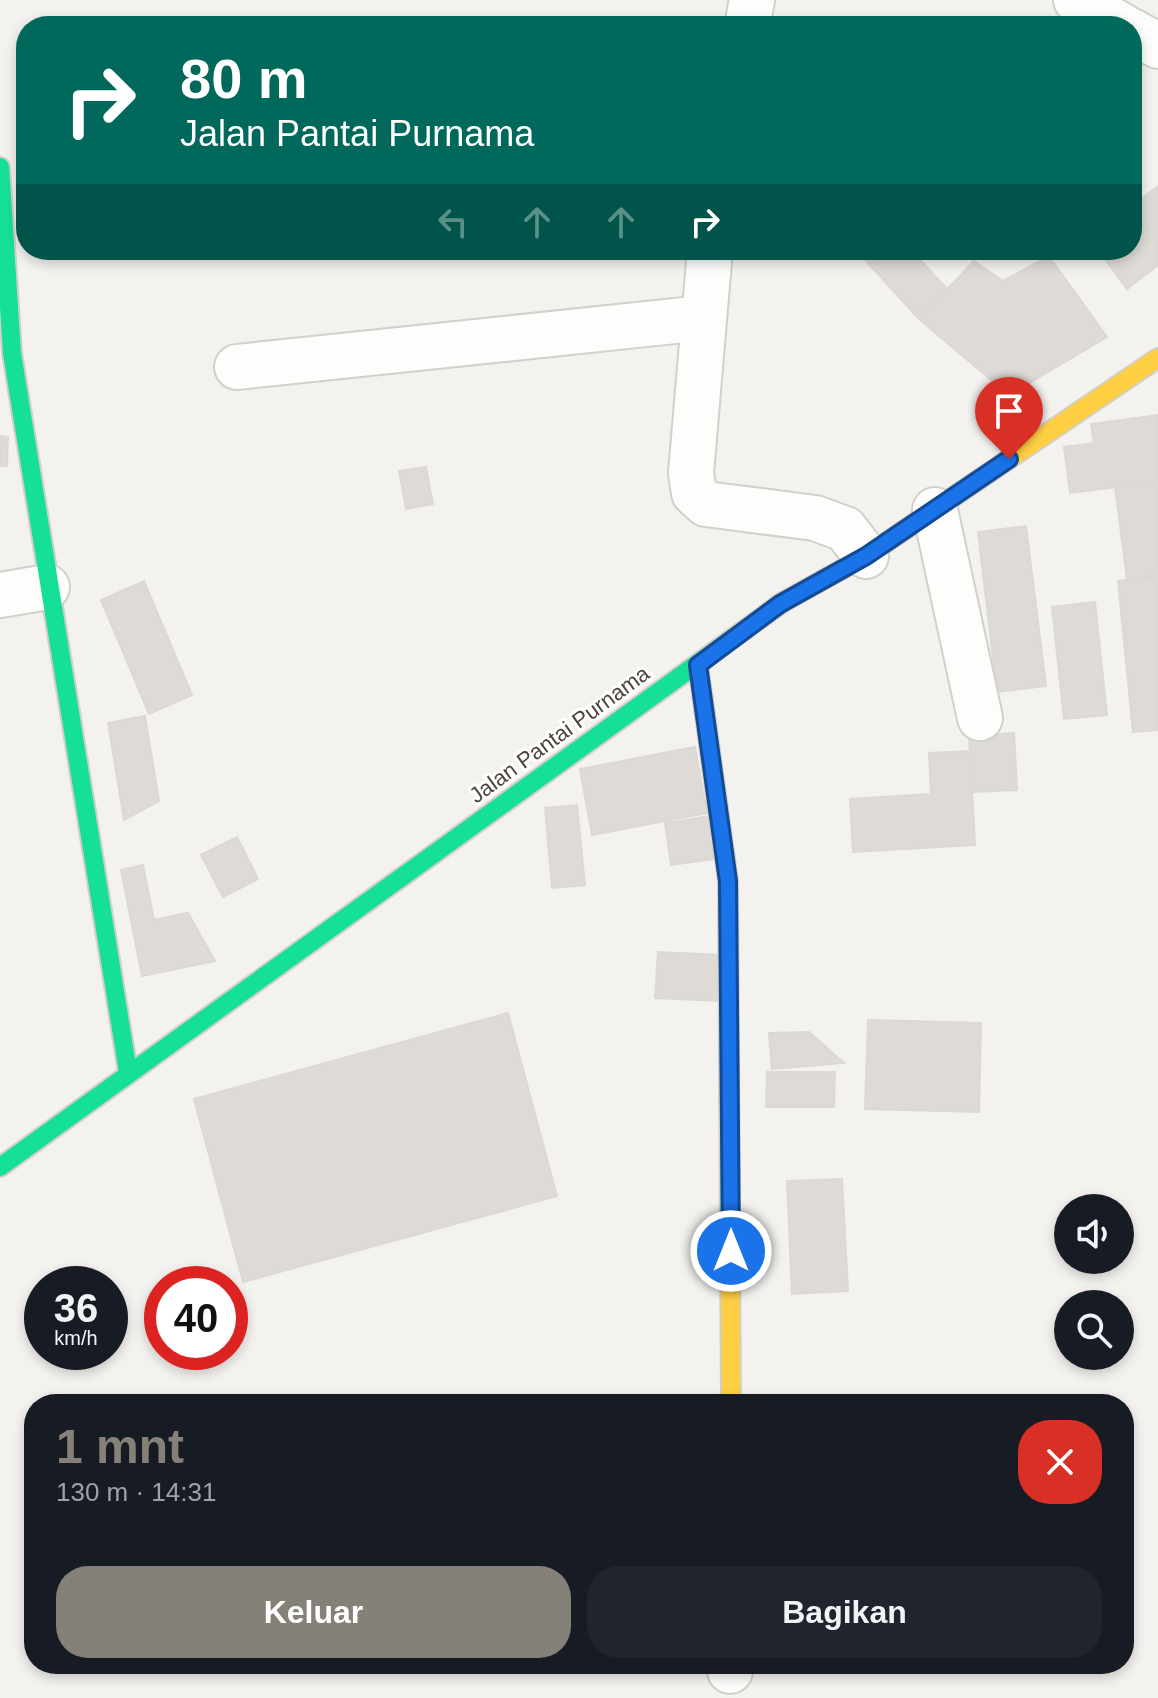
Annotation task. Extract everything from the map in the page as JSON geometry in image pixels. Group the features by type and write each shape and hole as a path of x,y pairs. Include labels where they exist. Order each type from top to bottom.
{"street":[{"path":"1076,0 1105,16"},
{"path":"0,167 12,353 47,587 128,1072"},
{"path":"709,260 691,473 694,493 706,504 815,518 845,529 866,556"},
{"path":"237,367 703,318"},
{"name":"Jalan Pantai Purnama","path":"0,1167 780,604 866,556 1158,358"},
{"path":"935,510 980,718"},
{"path":"0,595 47,587"},
{"path":"698,665 728,881 731,1394"}],"building":[{"path":"1158,186 1158,265 1127,289 1106,260 1142,260 1142,198"},
{"path":"865,260 920,260 948,290 919,319"},
{"path":"1042,260 1052,260 1107,337 1009,395 919,319 974,261 1003,281"},
{"path":"1158,415 1158,482 1070,493 1064,447 1094,443 1091,424"},
{"path":"0,436 8,437 7,466 0,466"},
{"path":"426,467 433,504 406,509 399,471"},
{"path":"1158,482 1158,575 1127,579 1115,487"},
{"path":"1026,526 1046,686 997,692 978,532"},
{"path":"1158,577 1158,730 1133,732 1118,581"},
{"path":"144,581 192,695 149,714 101,600"},
{"path":"1095,602 1107,715 1064,719 1052,607"},
{"path":"145,716 159,801 124,820 108,723"},
{"path":"1014,733 1017,790 972,792 969,736"},
{"path":"695,747 707,813 592,835 580,769"},
{"path":"970,751 975,845 853,852 850,799 931,794 929,753"},
{"path":"577,805 585,885 552,888 545,808"},
{"path":"711,816 716,859 671,865 665,823"},
{"path":"237,837 258,879 223,897 201,855"},
{"path":"143,865 154,920 188,913 215,961 142,976 121,870"},
{"path":"658,952 722,955 720,1001 655,998"},
{"path":"508,1013 557,1196 248,1281 248,1266 239,1266 194,1099"},
{"path":"868,1020 981,1023 979,1112 865,1109"},
{"path":"809,1032 844,1063 772,1069 769,1033"},
{"path":"767,1072 835,1072 834,1107 766,1107"},
{"path":"842,1179 848,1291 792,1294 787,1181"}],"traffic: fast":[{"path":"0,167 12,353 128,1072"},
{"path":"0,1167 783,602"},
{"path":"698,665 728,881 730,1248"}],"traffic: slow":[{"path":"783,602 866,556 1158,358"},
{"path":"730,1248 731,1394"}],"route":[{"path":"731,1251 728,881 698,665 780,604 866,556 1009,459"}]}
